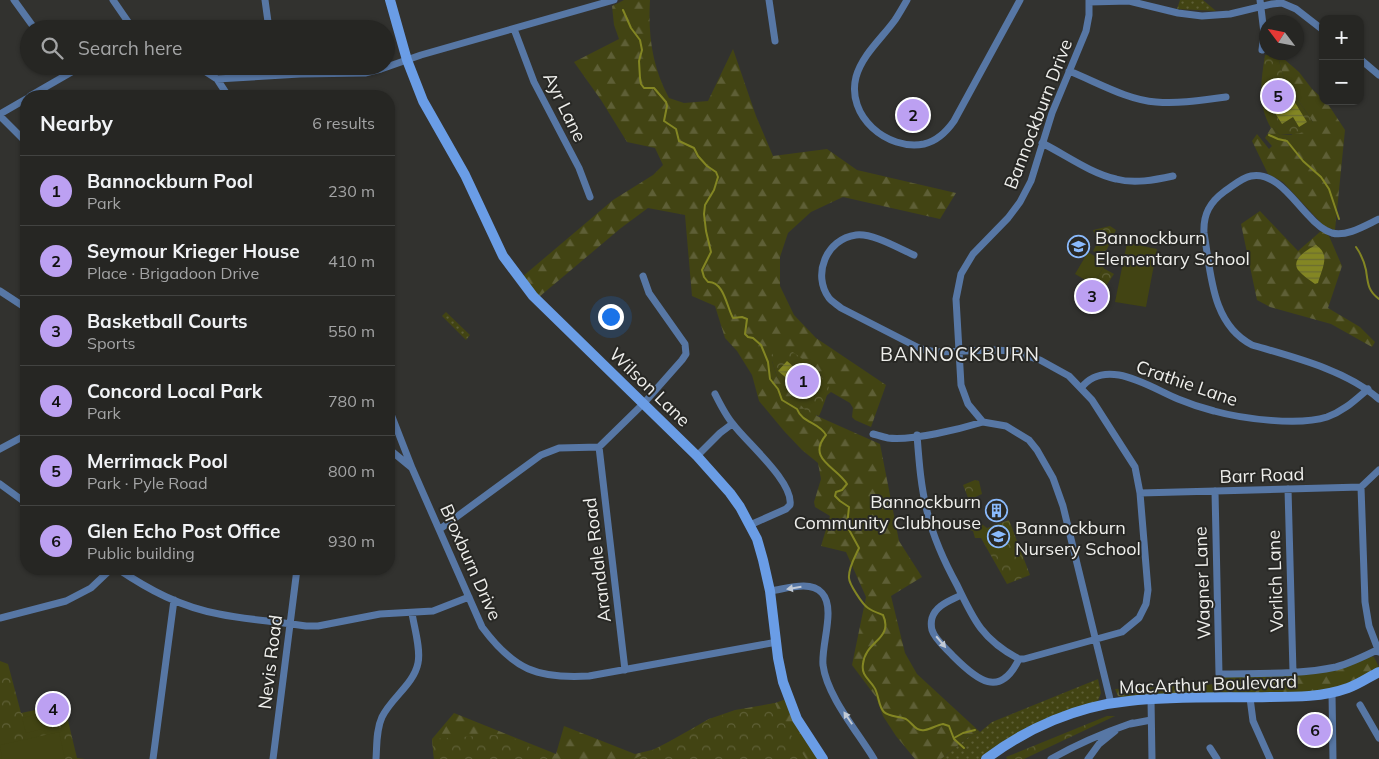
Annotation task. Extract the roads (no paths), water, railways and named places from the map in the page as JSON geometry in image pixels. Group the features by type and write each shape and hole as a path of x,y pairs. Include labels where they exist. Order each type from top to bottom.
{"main road":[{"name":"Wilson Lane","path":"390,0 407,60 423,101 465,175 503,256 533,296 697,456 730,493 750,526 757,539 770,591 783,682 797,719 823,759"},
{"name":"MacArthur Boulevard","path":"986,759 1036,728 1061,717 1110,703 1151,699 1306,696 1332,693 1349,688 1379,672"}],"street":[{"path":"14,0 28,20"},
{"path":"113,0 127,20"},
{"path":"265,0 268,20"},
{"path":"395,64 614,0"},
{"path":"768,0 775,41"},
{"path":"907,0 896,19 863,61 856,78 855,94 862,117 874,131 889,139 909,144 925,144 940,137 954,121 1020,0"},
{"path":"1089,1 1129,1 1178,13 1202,16 1230,14 1261,3 1277,3 1289,5 1319,27"},
{"name":"Bannockburn Drive","path":"983,422 968,404 961,385 956,299 961,274 973,254 1008,218 1020,202 1031,181 1052,113 1086,31 1089,1"},
{"name":"Ayr Lane","path":"514,29 534,82 578,168 590,197"},
{"path":"1361,60 1379,75"},
{"path":"1069,71 1126,94 1156,102 1179,102 1226,97"},
{"path":"40,90 66,75"},
{"path":"210,75 217,80 224,90"},
{"path":"217,80 276,75"},
{"path":"20,102 0,115 20,136"},
{"path":"1042,143 1094,171 1117,180 1138,181 1174,176"},
{"path":"1379,219 1350,232 1331,233 1316,223 1278,183 1268,178 1257,176 1243,179 1216,197 1205,214 1204,222 1204,233 1217,303 1230,328 1245,341 1319,366 1368,389 1379,399"},
{"path":"914,255 869,236 856,235 847,237 835,244 825,257 821,271 824,287 830,299 842,308 921,349 936,352 995,350 1026,354 1055,367 1082,388 1133,462 1140,492 1148,590 1146,604 1139,618 1122,632 1019,659 1004,651 985,634 972,616 939,548 928,516 917,436"},
{"path":"440,529 541,455 560,448 600,447 644,404 682,360 686,354 685,344 649,293 643,276"},
{"path":"0,291 20,304"},
{"name":"Crathie Lane","path":"1082,388 1088,380 1097,375 1121,376 1144,382 1178,399 1214,411 1246,418 1280,421 1321,419 1348,407 1368,389"},
{"path":"714,394 732,424 772,467 789,494 790,505 786,509 750,526"},
{"path":"872,434 888,438 917,436 963,428 983,422 1006,426 1029,440 1038,450 1053,478 1064,506 1110,703"},
{"path":"697,456 732,424"},
{"path":"395,426 412,468"},
{"path":"0,449 20,438"},
{"name":"Arandale Road","path":"600,447 625,670"},
{"name":"Broxburn Drive","path":"395,454 412,468 482,627 509,658 527,668 549,676 563,678 589,676 777,642"},
{"path":"1292,672 1337,666 1379,651 1369,626 1365,602 1361,487 1379,470"},
{"path":"0,484 20,499"},
{"name":"Barr Road","path":"1140,492 1361,487"},
{"name":"Vorlich Lane","path":"1288,489 1292,672"},
{"name":"Wagner Lane","path":"1214,491 1220,674 1292,672"},
{"path":"0,618 66,601 91,588 105,575"},
{"path":"127,575 140,584 194,608 219,614 318,626 380,614 433,611 469,596"},
{"name":"Nevis Road","path":"273,759 296,575"},
{"path":"770,591 806,586 815,588 823,594 828,614 822,654 828,685 874,759"},
{"path":"961,595 937,608 932,617 932,629 948,650 961,664 982,680 994,683 1011,675 1019,659"},
{"path":"153,759 174,600"},
{"path":"376,759 377,733 381,719 413,676 418,665 419,657 412,613"},
{"path":"1332,693 1333,759"},
{"path":"1250,698 1253,721 1270,759"},
{"path":"1151,699 1152,759"},
{"path":"1360,705 1379,738"},
{"path":"1051,759 1077,744 1104,732 1151,720"},
{"path":"1088,759 1099,744 1114,731 1132,724"},
{"path":"1210,748 1217,759"}],"waterway":[{"path":"623,10 631,28 640,40 642,50 639,61 641,84 644,88 654,88 666,102 664,121 676,129 679,141 694,148 698,156 716,172 718,177 714,190 705,205 706,231 711,252 702,270 704,277 708,282 718,286 721,290 733,318 742,317 747,319 745,334 761,345 768,362 770,379 778,389 782,400 797,409 799,414 823,431 826,435 819,450 821,457 847,484 842,490 836,492 835,496 849,507 847,526 859,548 851,566 850,581 863,603 870,609 883,615 885,623 885,630 882,635 865,656 863,664 864,674 876,690 881,707 886,714 906,719 919,730 943,724 949,726 954,739 964,748"},
{"path":"1269,135 1287,141 1303,161 1321,177 1329,189 1339,219"},
{"path":"1356,247 1364,264 1369,287 1379,299"},
{"path":"954,738 975,730"}],"place":[{"name":"Merrimack Pool","path":"1278,96"},
{"name":"Seymour Krieger House","path":"913,115"},
{"name":"Bannockburn Elementary School","path":"1079,247"},
{"name":"Basketball Courts","path":"1092,296"},
{"name":"Bannockburn Pool","path":"803,381"},
{"name":"Bannockburn Community Clubhouse","path":"997,511"},
{"name":"Bannockburn Nursery School","path":"999,537"},
{"name":"Concord Local Park","path":"53,709"},
{"name":"Glen Echo Post Office","path":"1315,730"}],"district":[{"name":"BANNOCKBURN","path":"960,354"}]}
